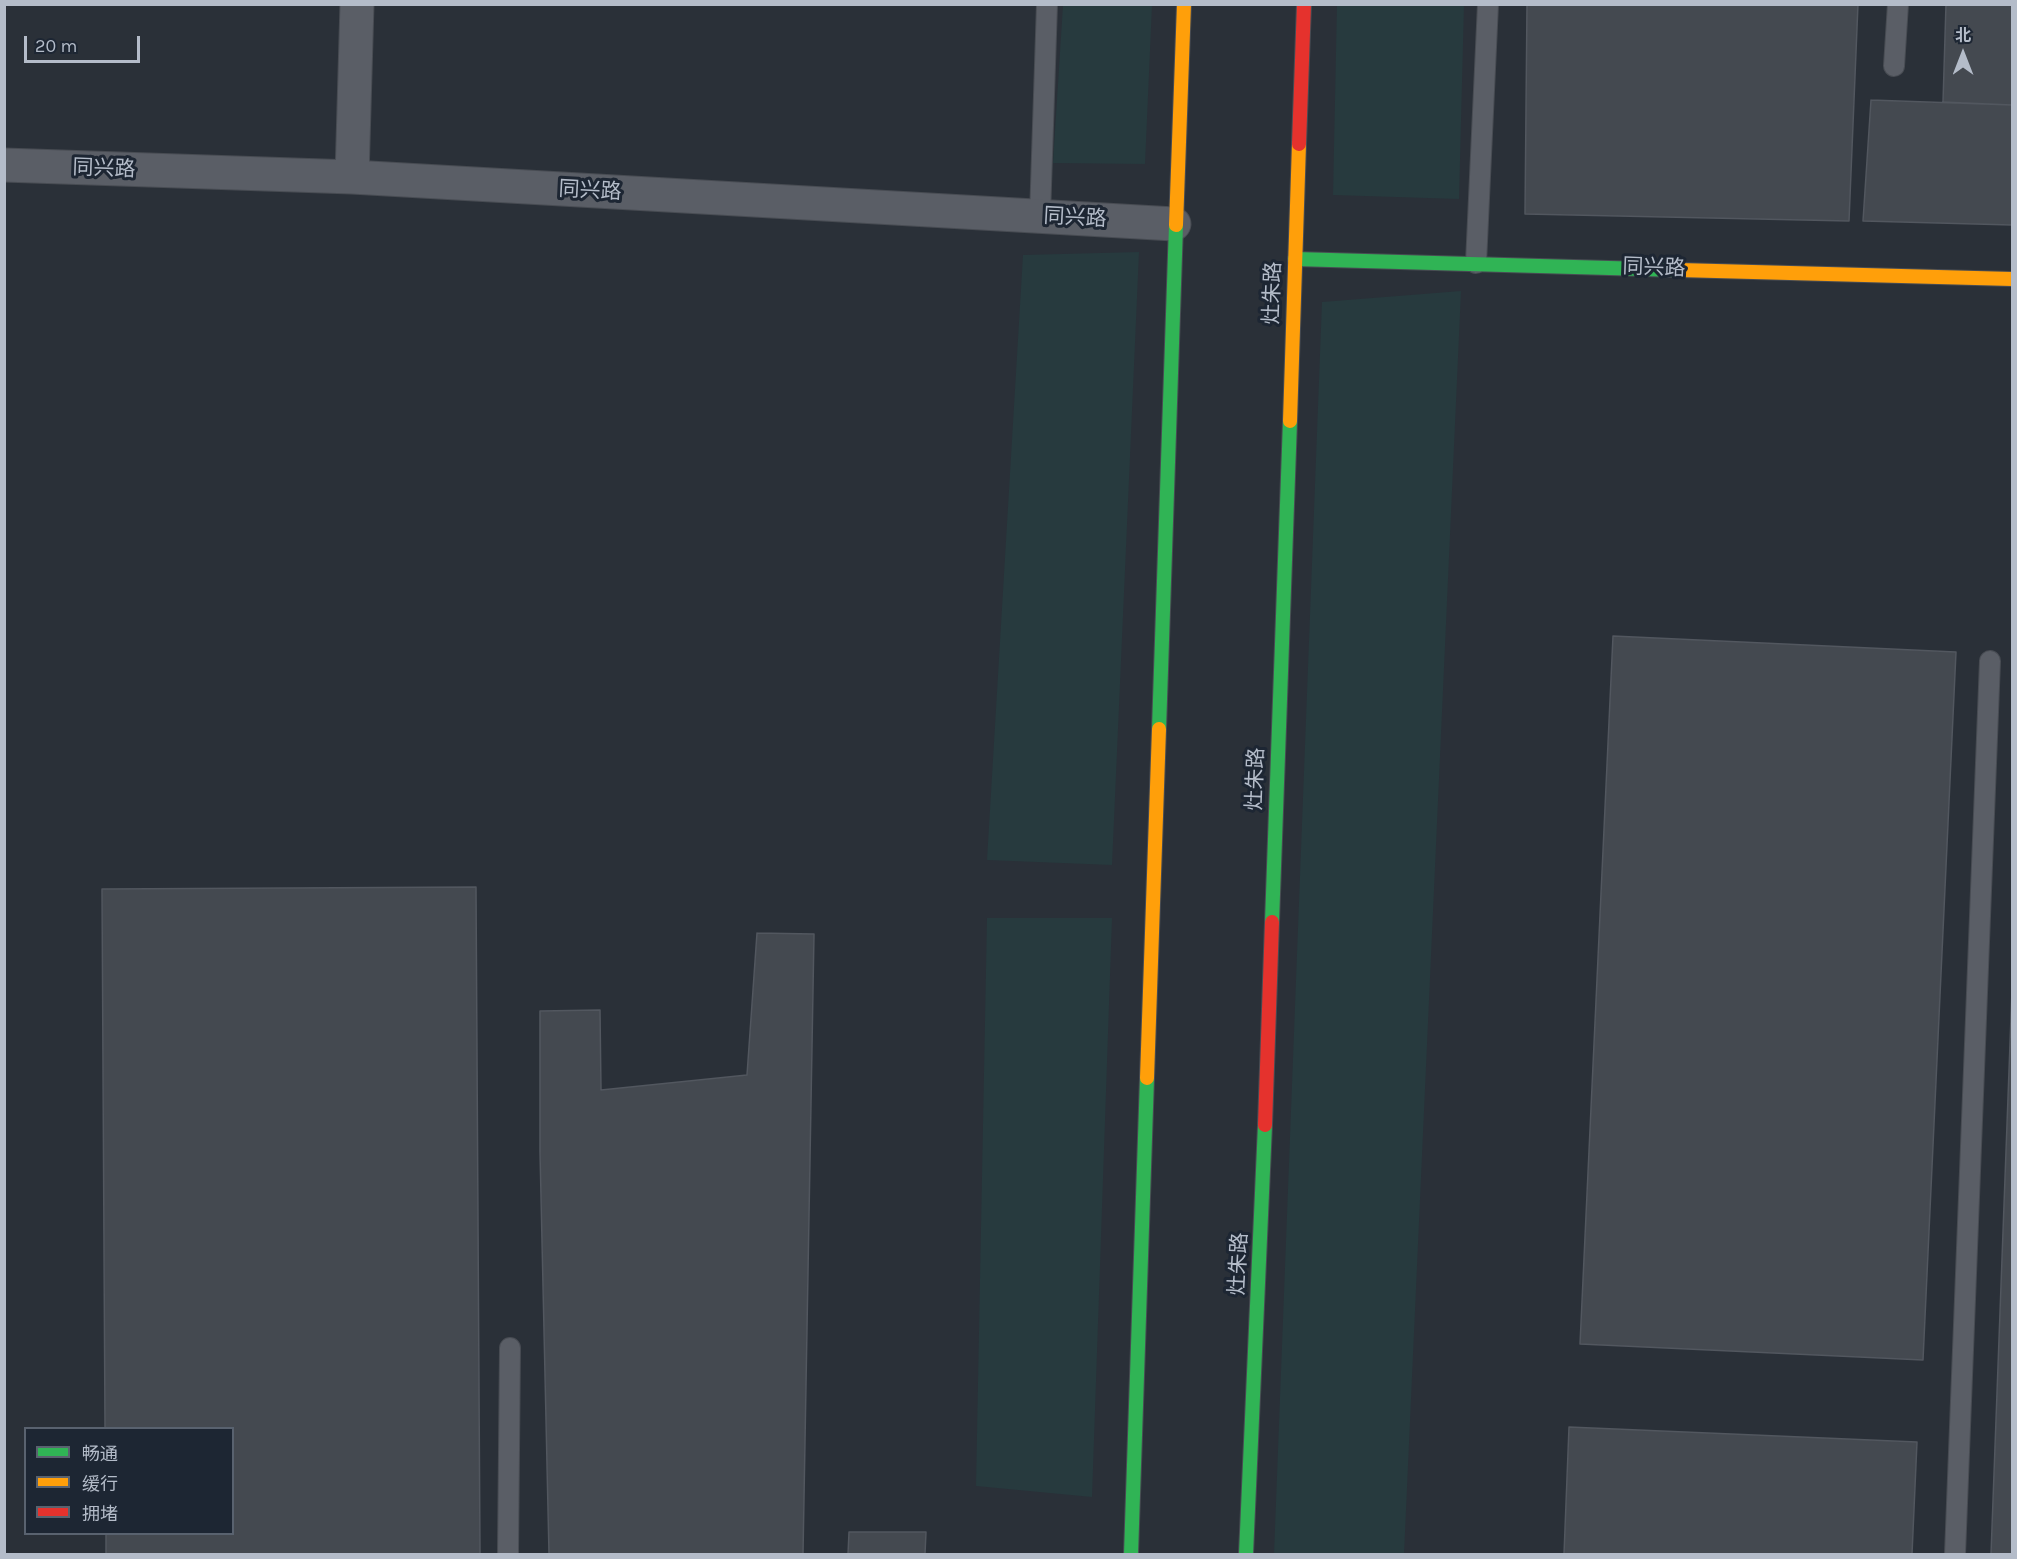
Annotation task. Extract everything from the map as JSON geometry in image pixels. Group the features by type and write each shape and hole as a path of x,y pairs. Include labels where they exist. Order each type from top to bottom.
{"main road":[{"path":"1131,1554 1174,224 1184,4"},
{"name":"灶朱路","path":"1246,1554 1263,1183 1304,4"},
{"name":"同兴路","path":"1295,259 2013,279"}],"street":[{"path":"352,177 357,4"},
{"name":"同兴路","path":"4,165 352,177 1174,224"}],"lane":[{"path":"1040,216 1047,4"},
{"path":"1476,263 1488,4"},
{"path":"1894,66 1898,4"},
{"path":"1955,1554 1990,661"},
{"path":"508,1554 510,1348"}],"green space":[{"path":"1063,5 1152,5 1145,164 1053,163"},
{"path":"1337,5 1464,5 1459,199 1333,195"},
{"path":"1139,252 1112,865 987,860 1023,255"},
{"path":"1461,291 1404,1554 1274,1554 1322,302"},
{"path":"987,918 1112,918 1092,1497 976,1486"}],"building":[{"path":"1527,4 1858,4 1849,221 1525,214"},
{"path":"1946,4 2012,4 2012,105 1943,102"},
{"path":"1871,100 2012,105 2012,225 1863,221"},
{"path":"1613,636 1956,652 1923,1360 1580,1344"},
{"path":"476,887 480,1554 106,1554 106,1535 234,1535 234,1427 105,1427 102,889"},
{"path":"757,933 814,934 803,1554 549,1554 540,1152 540,1011 600,1010 601,1090 747,1075"},
{"path":"2012,990 2012,1554 1991,1554"},
{"path":"1569,1427 1917,1442 1912,1554 1564,1554"},
{"path":"849,1532 926,1532 925,1554 848,1554"}],"traffic: fast":[{"path":"1159,729 1176,225"},
{"path":"1295,259 1679,270"},
{"path":"1272,922 1290,421"},
{"path":"1131,1554 1147,1078"},
{"path":"1246,1554 1265,1125"}],"traffic: slow":[{"path":"1176,225 1184,4"},
{"path":"1290,421 1299,144"},
{"path":"1679,270 2012,279"},
{"path":"1147,1078 1159,729"}],"traffic: jam":[{"path":"1299,144 1304,4"},
{"path":"1265,1125 1272,922"}]}
